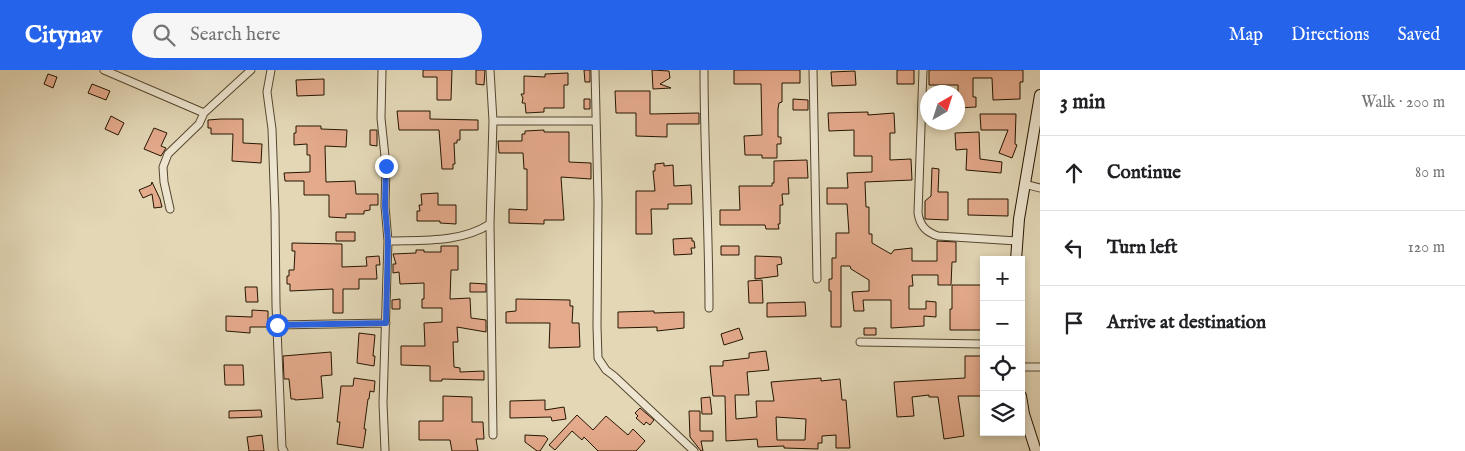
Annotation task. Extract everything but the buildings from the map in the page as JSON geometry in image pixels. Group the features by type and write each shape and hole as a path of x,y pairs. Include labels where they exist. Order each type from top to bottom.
{"street":[{"path":"104,70 204,113"},
{"path":"170,209 164,182 165,160 179,142 199,124 204,113 251,70"},
{"path":"271,70 267,92 272,129 277,325 282,448 284,451"},
{"path":"382,70 381,118 386,166 385,206 388,241 383,403 385,451"},
{"path":"490,70 492,121 490,224 494,435"},
{"path":"595,70 598,201 598,358 606,370 694,451"},
{"path":"704,70 704,134 709,230 709,308"},
{"path":"813,70 817,279"},
{"path":"923,70 918,213 921,224 925,230 938,236 1017,240"},
{"path":"1016,256 1024,184 1039,101"},
{"path":"492,121 596,121"},
{"path":"1024,184 1040,188"},
{"path":"388,241 452,239 470,234 490,224"},
{"path":"277,325 386,323"},
{"path":"860,342 980,344"},
{"path":"1025,367 1040,367"},
{"path":"1025,417 1036,451"}],"route":[{"path":"277,325 386,323 388,241 385,206 386,166"}]}
